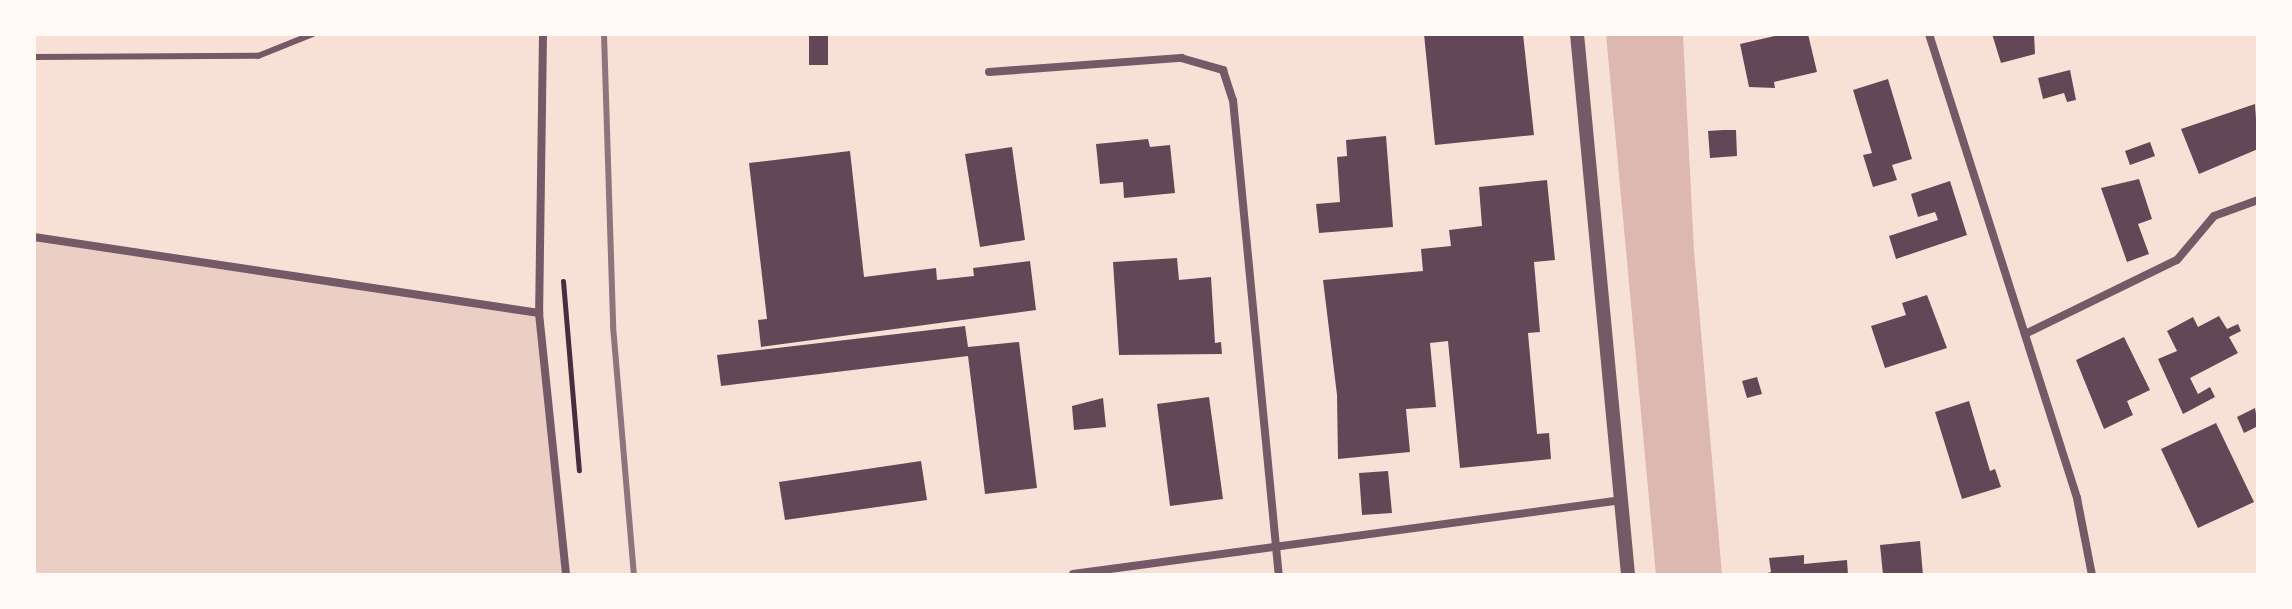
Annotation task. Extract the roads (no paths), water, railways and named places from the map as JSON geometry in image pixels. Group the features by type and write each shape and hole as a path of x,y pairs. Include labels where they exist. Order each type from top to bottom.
{"street":[{"path":"543,34 539,313 563,573"},
{"path":"1577,34 1628,575"},
{"path":"1929,34 2077,498 2092,575"},
{"path":"989,72 1181,58 1223,70 1233,100 1279,575"},
{"path":"2025,334 2177,260 2214,216 2258,200"},
{"path":"34,237 539,313"},
{"path":"1073,574 1277,549 1622,500"}],"lane":[{"path":"34,57 258,56 313,34"}],"railway":[{"path":"604,34 613,326 634,575"}]}
